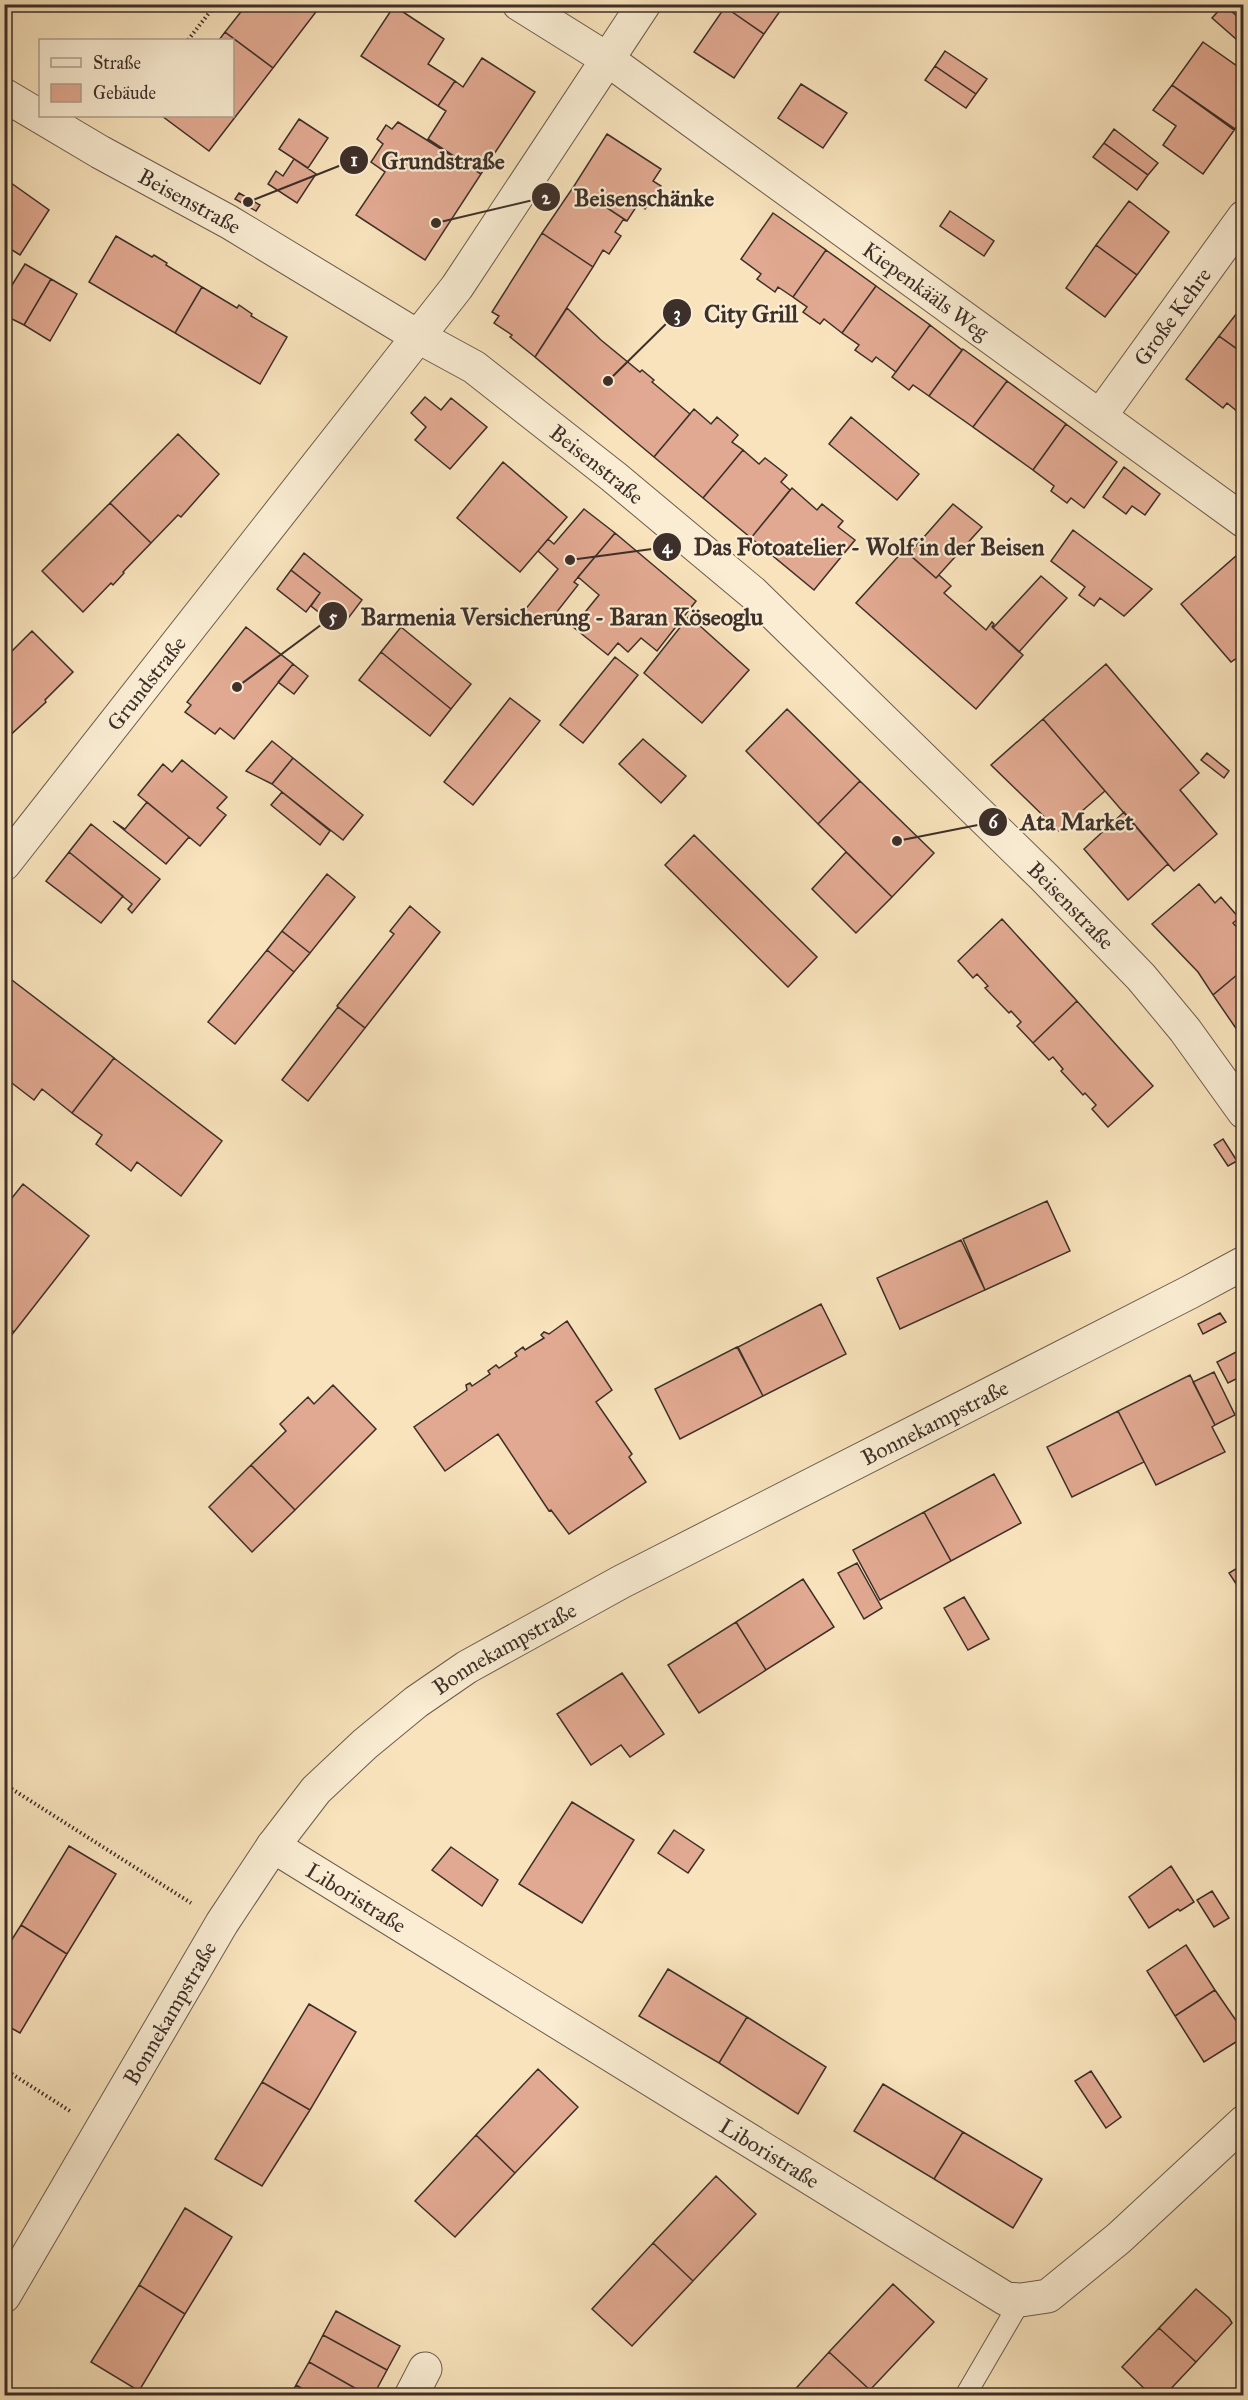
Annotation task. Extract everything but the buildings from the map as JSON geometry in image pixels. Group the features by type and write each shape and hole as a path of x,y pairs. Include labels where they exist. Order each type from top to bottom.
{"street":[{"name":"Kiepenkääls Weg","path":"519,4 607,59 1244,521"},
{"name":"Grundstraße","path":"4,864 458,286 644,4"},
{"name":"Beisenstraße","path":"4,95 39,116"},
{"name":"Beisenstraße","path":"40,117 100,153 229,222 417,336 474,367 614,477 753,593 1044,877 1141,977 1185,1030 1244,1112"},
{"name":"Große Kehre","path":"1100,416 1244,217"},
{"name":"Bonnekampstraße","path":"4,2296 222,1923 273,1846 316,1790 364,1744 416,1702 467,1667 621,1582 1244,1263"},
{"name":"Liboristraße","path":"273,1846 1006,2299 1022,2300 1048,2296 1119,2238 1244,2122"}],"lane":[{"path":"965,2396 1022,2300"}],"path":[{"path":"189,39 216,4"},
{"path":"4,1784 222,1923"},
{"path":"4,2069 101,2131"}],"place":[{"name":"Grundstraße","path":"248,202"},
{"name":"Beisenschänke","path":"436,223"},
{"name":"City Grill","path":"608,381"},
{"name":"Das Fotoatelier - Wolf in der Beisen","path":"570,560"},
{"name":"Barmenia Versicherung - Baran Köseoglu","path":"237,687"},
{"name":"Ata Market","path":"897,841"}]}
